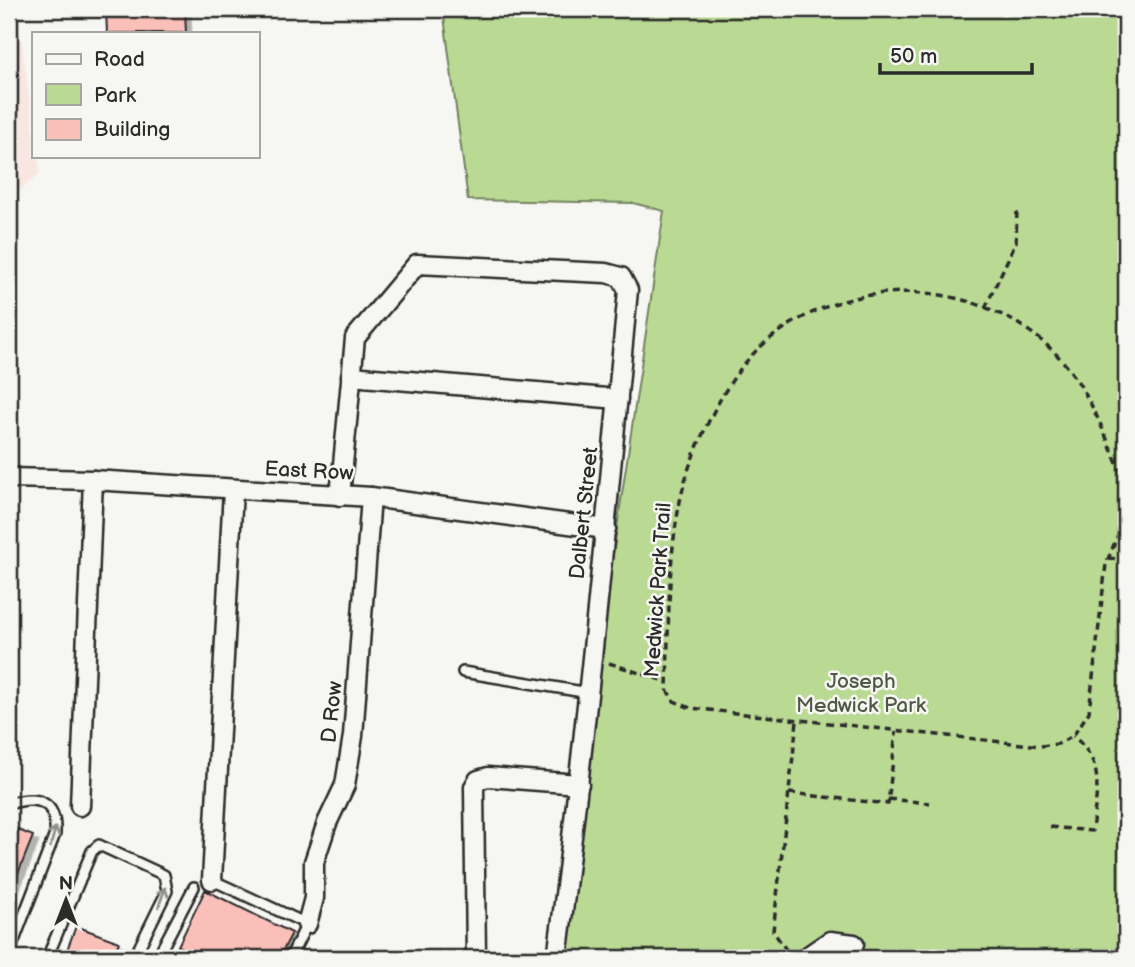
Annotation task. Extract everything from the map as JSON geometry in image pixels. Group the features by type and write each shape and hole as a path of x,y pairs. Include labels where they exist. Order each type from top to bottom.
{"street":[{"name":"Dalbert Street","path":"351,376 355,338 417,264 606,273 621,277 628,290 589,693 556,958"},
{"path":"340,496 351,376 618,399"},
{"name":"East Row","path":"9,478 93,480 371,497 606,529"},
{"path":"80,806 93,480"},
{"path":"212,880 233,489"},
{"name":"D Row","path":"307,924 314,898 314,862 345,785 353,736 371,497"},
{"path":"476,958 474,787 478,780 488,777 579,784"},
{"path":"805,958 831,941 854,944"}],"lane":[{"path":"463,672 589,693"},
{"path":"9,804 27,798 43,802 52,809 56,822 55,834 10,949"},
{"path":"47,958 92,851 99,845 164,875 167,891 134,958"},
{"path":"212,880 307,924 290,958"},
{"path":"157,958 194,887"}],"path":[{"path":"985,308 1016,242 1017,209"},
{"name":"Medwick Park Trail","path":"1073,736 1058,744 1040,746 690,708 674,701 667,690 669,599 682,490 697,446 727,388 755,352 783,329 805,316 855,296 898,290 929,291 985,308 1034,334 1058,356 1084,391 1126,485"},
{"path":"1050,827 1092,831 1098,776 1096,762 1086,746 1073,736 1089,712 1108,558 1126,515"},
{"path":"1108,558 1126,560"},
{"path":"592,657 667,682"},
{"path":"793,958 773,931 797,721"},
{"path":"789,793 888,804 896,731"},
{"path":"888,799 930,803"}],"shaded area":[{"path":"9,9 17,9 32,119 32,158 37,158 40,173 9,199"}],"green space":[{"name":"Joseph Medwick Park","path":"443,9 1126,9 1126,958 562,958 579,784 664,211 633,203 468,200"}],"building":[{"path":"106,9 185,9 186,32 107,32"},
{"path":"9,826 33,836 9,896"},
{"path":"205,890 292,933 279,958 202,958 178,946"},
{"path":"76,926 119,942 112,958 64,958"}]}
